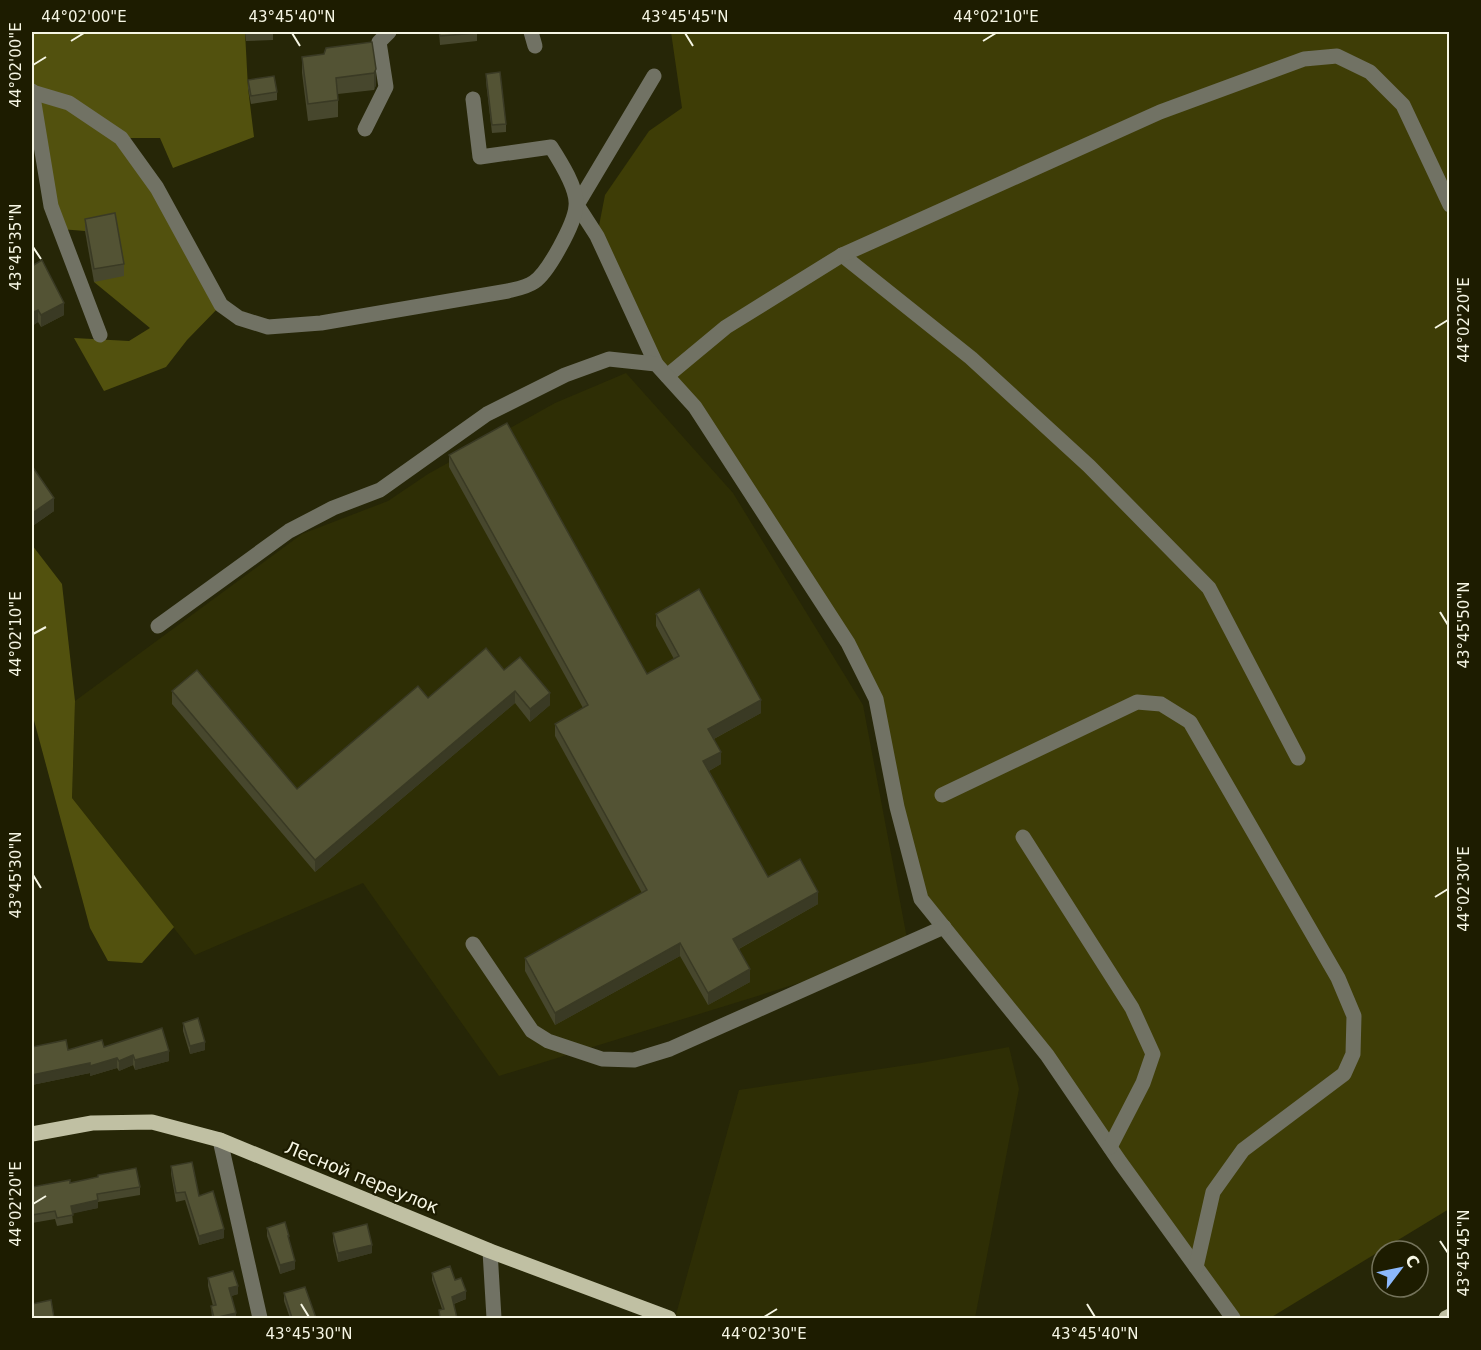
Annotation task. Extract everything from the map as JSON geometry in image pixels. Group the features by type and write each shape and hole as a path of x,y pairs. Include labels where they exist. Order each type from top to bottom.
{"main road":[{"name":"Лесной переулок","path":"32,1134 92,1123 152,1122 220,1140 490,1251 669,1318"}],"street":[{"path":"365,129 386,87 379,42 389,32"},
{"path":"667,376 726,327 842,255 1160,112 1304,59 1337,56 1370,72 1403,105 1449,205"},
{"path":"100,335 51,206 32,91 69,103 121,138 157,188 221,305 238,318 268,327 321,323 508,291 534,283 550,265 577,205 654,76"},
{"path":"473,99 480,157 551,147 568,176 577,205 597,236 656,364 695,407 848,643 876,699 897,807 921,899 1047,1055 1233,1318"},
{"path":"842,255 971,358 1089,466 1209,588 1298,758"},
{"path":"158,626 289,531 333,508 380,490 487,414 565,375 609,359 656,364"},
{"path":"942,795 1137,702 1161,704 1190,722 1338,978 1354,1016 1353,1054 1344,1074 1243,1150 1213,1192 1196,1267"},
{"path":"1023,837 1132,1008 1153,1054 1143,1083 1110,1147"},
{"path":"473,944 532,1030 548,1041 602,1059 634,1060 670,1049 944,927"},
{"path":"220,1140 260,1318"},
{"path":"490,1251 494,1318"}],"shaded area":[{"path":"32,32 245,32 254,137 173,168 160,138 122,138 221,305 187,340 166,367 104,391 74,338 129,341 150,328 94,282 115,226 85,231 60,229 32,91"},
{"path":"671,32 1449,32 1449,1209 1400,1239 1370,1239 1370,1257 1270,1318 1233,1318 1120,1162 921,899 876,699 783,543 656,364 597,236 605,195 649,131 682,108"},
{"path":"626,373 733,493 863,705 909,949 499,1076 363,883 195,955 72,798 75,701 302,534 388,501 428,474 555,403"},
{"path":"32,545 62,584 75,701 72,798 174,927 142,963 108,961 90,928 32,713"},
{"path":"1009,1047 1019,1089 975,1318 675,1318 739,1090 921,1063"}],"building":[{"path":"439,32 477,32 477,33 440,36"},
{"path":"372,42 376,69 374,73 336,78 338,100 308,104 302,57 324,54 326,48"},
{"path":"500,72 506,124 492,125 486,74"},
{"path":"274,76 277,92 251,96 248,80"},
{"path":"115,213 124,264 94,269 85,219"},
{"path":"42,260 64,303 41,315 38,310 32,313 32,266"},
{"path":"507,423 647,674 679,656 656,614 699,589 761,700 708,729 721,752 703,761 768,877 800,859 818,892 733,939 750,969 708,993 680,943 555,1013 525,958 647,890 555,724 588,705 449,455"},
{"path":"32,466 54,498 34,512 32,509"},
{"path":"486,648 504,670 520,657 550,693 530,709 515,691 315,860 172,691 197,670 297,789 418,686 428,698"},
{"path":"198,1018 205,1042 190,1046 183,1023"},
{"path":"162,1028 169,1051 135,1060 133,1055 119,1061 117,1058 90,1066 90,1063 32,1075 32,1047 66,1040 68,1050 102,1040 104,1047"},
{"path":"192,1162 199,1196 213,1191 224,1229 199,1236 185,1192 176,1193 171,1166"},
{"path":"136,1168 140,1187 97,1194 98,1200 71,1206 73,1215 57,1218 55,1211 32,1215 32,1187 70,1180 70,1183"},
{"path":"285,1222 295,1261 280,1265 267,1228"},
{"path":"367,1224 372,1245 338,1253 333,1233"},
{"path":"450,1266 455,1280 461,1278 466,1291 452,1297 457,1318 440,1318 439,1310 444,1309 432,1273"},
{"path":"233,1271 238,1286 229,1288 236,1313 214,1318 211,1306 216,1305 208,1278"},
{"path":"305,1287 316,1318 292,1318 284,1293"},
{"path":"51,1300 54,1318 32,1318 32,1304"}]}
